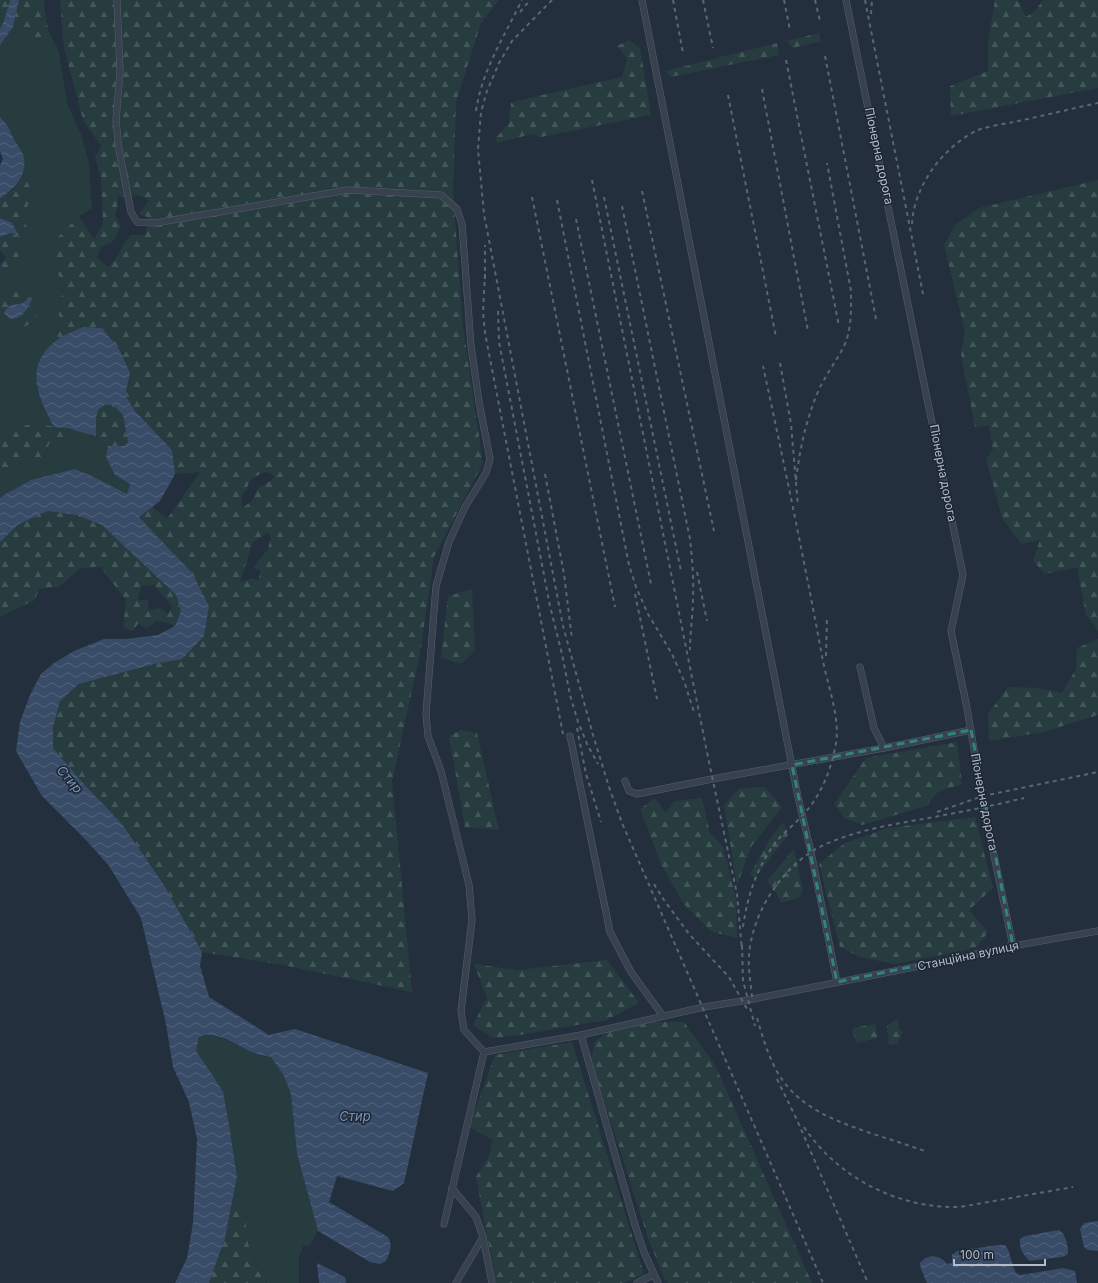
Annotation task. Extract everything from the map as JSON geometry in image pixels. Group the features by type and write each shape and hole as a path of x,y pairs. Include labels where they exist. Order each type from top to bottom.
{"street":[{"path":"117,0 120,72 116,120 118,150 131,212 138,222 155,223 348,190 441,196 457,209 460,216 462,224 471,346 478,402 490,459 486,473 465,507 449,542 436,586 426,714 428,736 441,770 469,886 472,920 460,1011 464,1030 484,1052 444,1224"},
{"path":"642,0 792,765 837,982"},
{"name":"Піонерна дорога","path":"846,0 963,575 951,631 971,730 984,808 1014,946"},
{"path":"860,667 874,728 884,748"},
{"path":"625,781 629,792 637,794 884,748 971,730"},
{"path":"570,736 610,932 631,972 663,1016"},
{"name":"Станційна вулиця","path":"484,1052 581,1035 704,1007 1098,931"},
{"path":"581,1035 635,1225 653,1275 658,1283"},
{"path":"452,1188 476,1217 483,1237 492,1283"},
{"path":"456,1283 483,1237"},
{"path":"637,1283 653,1275"}],"highlighted area":[{"path":"971,730 1013,946 837,982 792,765"}],"green space":[{"path":"0,0 10,0 0,29"},
{"path":"19,0 45,0 44,5 48,30 37,41 13,27"},
{"path":"60,0 499,0 481,23 456,102 453,193 463,327 483,463 434,557 420,654 392,781 412,992 283,965 202,952 164,885 122,824 82,782 53,748 53,728 60,701 80,684 154,664 182,659 192,573 139,517 152,507 167,519 200,472 175,474 172,450 135,411 125,395 130,373 83,327 57,339 60,301 65,284 55,270 52,256 52,243 79,216 94,239 103,224 101,177 95,158 101,146 83,120 64,48","holes":["139,195 149,200 139,214 149,218 145,235 130,235 114,261 108,267 97,258 101,247 113,241 121,226 115,216 118,203 117,197","267,472 275,476 272,480 258,488 252,501 242,508 242,494 247,490 251,480","267,533 271,535 268,549 253,568 261,571 258,581 253,578 240,582 253,542"]},
{"path":"995,0 1018,0 1026,17 1035,11 1043,0 1098,0 1098,88 951,116 950,86 988,71 988,41"},
{"path":"13,27 37,41 48,30 59,52 67,103 81,134 89,163 92,209 79,216 55,272 65,284 60,301 57,339 44,353 37,371 37,390 54,427 35,423 0,432 0,319 22,328 35,322 36,314 43,301 0,289 0,275 5,271 28,239 25,216 32,190 23,176 24,158 4,120 0,117 0,45"},
{"path":"819,33 821,41 793,48 787,41"},
{"path":"629,40 640,48 651,115 541,137 532,134 498,143 495,139 509,123 511,103 622,77 627,58 617,46"},
{"path":"777,43 779,55 670,77 665,71"},
{"path":"23,176 32,190 25,216 28,238 18,257 0,275 0,265 6,257 0,250 0,237 11,233 18,236 12,223 0,218 0,199 15,188"},
{"path":"1098,180 1098,631 1086,615 1077,567 1045,574 1033,561 1040,540 1021,544 1002,518 986,459 993,450 989,425 975,427 961,355 965,332 944,245 955,225 979,208"},
{"path":"21,279 29,297 43,300 36,314 35,322 21,328 0,319 0,289 8,291","holes":["29,297 33,299 27,310 22,315 19,317 10,318 14,304 23,303"]},
{"path":"105,405 113,405 123,415 128,442 124,446 108,446 96,436 96,418 98,410"},
{"path":"35,423 82,432 51,440 45,454 38,459 26,456 15,468 0,471 0,432"},
{"path":"82,432 96,436 108,446 106,457 130,484 127,495 4,495 0,498 0,471 15,468 26,456 38,459 45,454 51,440"},
{"path":"48,511 77,515 103,525 176,595 181,611 175,626 156,621 147,629 139,623 132,631 123,627 126,600 100,567 80,568 59,587 39,589 35,600 0,617 0,542 19,524","holes":["154,585 172,606 168,614 160,608 149,610 148,600 138,600 141,586"]},
{"path":"472,589 475,651 461,664 441,658 448,596"},
{"path":"1098,639 1098,715 1044,732 989,741 988,714 1008,687 1038,688 1062,693 1076,669 1077,648"},
{"path":"461,730 477,733 499,830 465,827 449,736"},
{"path":"957,742 962,784 938,792 926,806 862,825 845,818 834,804 866,758"},
{"path":"765,787 782,807 751,847 737,886 724,805 740,788"},
{"path":"655,798 666,813 674,801 702,798 710,833 723,847 736,899 737,938 712,932 684,904 661,864 640,809"},
{"path":"975,817 993,888 969,910 988,932 976,948 895,964 860,957 840,947 819,864 845,843 888,828"},
{"path":"783,822 788,835 754,879 750,874 770,839"},
{"path":"794,849 803,891 799,898 781,903 777,894 767,881"},
{"path":"607,960 639,1003 606,1020 520,1035 493,1038 473,1025 487,998 474,964 518,970"},
{"path":"898,1018 899,1029 903,1032 897,1044 889,1045 887,1026"},
{"path":"654,1022 684,1022 715,1065 812,1283 668,1283 664,1278 648,1238 591,1060 595,1041 608,1032"},
{"path":"875,1024 878,1038 856,1043 852,1028"},
{"path":"205,1035 219,1037 254,1053 271,1057 284,1076 291,1094 297,1154 318,1231 310,1245 303,1246 299,1258 299,1283 269,1283 250,1254 246,1227 247,1209 233,1200 237,1177 223,1092 196,1051 199,1037"},
{"path":"572,1042 644,1274 624,1283 496,1283 476,1177 489,1156 493,1140 469,1127 495,1055"},
{"path":"233,1200 247,1209 246,1227 250,1254 269,1283 209,1283 225,1238"}],"water":[{"path":"10,0 19,0 13,27 0,45 0,29"},
{"path":"0,117 7,125 22,151 24,165 18,182 0,199 0,166 3,159 0,151"},
{"path":"0,218 12,223 19,236 11,233 0,237"},
{"path":"29,297 33,298 27,309 19,317 10,319 4,313 9,306 21,303"},
{"name":"Стир","path":"83,327 102,328 119,349 130,373 125,395 135,411 172,450 175,474 160,501 139,517 192,573 209,606 204,636 182,659 154,664 79,684 60,701 53,728 53,748 82,782 122,824 164,885 202,952 200,966 209,997 269,1035 295,1029 428,1073 404,1183 393,1191 337,1176 329,1202 388,1237 391,1246 390,1252 386,1261 380,1264 370,1262 318,1231 297,1154 291,1094 284,1076 271,1057 254,1053 226,1039 206,1035 199,1037 196,1051 223,1092 237,1177 225,1238 209,1283 175,1283 187,1258 193,1223 197,1139 189,1102 173,1067 166,1024 141,918 109,866 86,840 42,796 16,751 20,722 30,695 41,674 54,663 74,651 104,639 126,639 158,635 175,626 181,611 176,595 102,525 77,515 48,511 19,524 0,542 0,498 31,480 75,469 127,494 130,484 115,475 106,457 108,446 124,446 128,442 123,415 113,405 105,405 98,410 96,418 96,436 67,428 54,427 44,407 37,387 36,376 38,366 49,347 57,340"},
{"path":"1098,1221 1098,1251 1088,1250 1084,1247 1080,1229 1084,1223"},
{"path":"1059,1230 1066,1240 1068,1254 1062,1257 1030,1261 1023,1254 1020,1239 1025,1236"},
{"path":"1005,1245 1007,1248 1016,1273 1021,1275 1063,1268 1075,1271 1077,1283 927,1283 921,1269 920,1263 930,1257 937,1257 947,1264 952,1263 952,1255 957,1251"},
{"path":"317,1263 345,1277 346,1283 319,1283"}],"railway":[{"path":"476,111 488,68 522,0"},
{"path":"520,12 530,0"},
{"path":"552,0 512,41 499,63 487,91 481,112 478,149 484,214 563,626 593,735 622,823 823,1283"},
{"path":"673,0 683,53"},
{"path":"703,0 713,48"},
{"path":"784,0 790,30"},
{"path":"815,0 820,21"},
{"path":"865,0 923,294"},
{"path":"871,14 872,0"},
{"path":"825,56 876,319"},
{"path":"786,60 839,326"},
{"path":"762,89 808,331"},
{"path":"728,95 776,337"},
{"path":"912,224 918,195 925,181 943,156 965,137 987,127 1098,103"},
{"path":"796,480 799,458 809,416 817,394 847,339 850,319 851,291 827,163"},
{"path":"592,180 737,894 742,950"},
{"path":"642,191 714,531"},
{"path":"532,197 615,607"},
{"path":"604,197 681,571"},
{"path":"557,200 629,565 636,587 648,614 672,654 684,681 694,712"},
{"path":"622,206 690,539 693,568 693,610 690,650"},
{"path":"576,219 651,584"},
{"path":"485,245 485,279"},
{"path":"485,274 483,312 485,333 563,734"},
{"path":"498,311 499,342 550,606 570,695 578,722 588,746 598,764"},
{"path":"780,363 791,424 798,506"},
{"path":"743,927 747,905 757,875 767,855 776,842 802,816 819,793 830,766 837,737 837,726 833,702 824,667 794,511 763,366"},
{"path":"545,474 564,574 572,639"},
{"path":"697,572 707,621"},
{"path":"635,594 657,699"},
{"path":"826,656 827,616"},
{"path":"577,728 586,774 601,822"},
{"path":"937,812 983,796 1098,772"},
{"path":"752,997 749,957 751,940 756,923 772,891 784,876 811,852 838,839 863,831 1024,798"},
{"path":"654,884 689,934 729,977 747,1009"},
{"path":"742,945 743,981 755,1026"},
{"path":"757,1018 767,1049 781,1078 789,1089 809,1106 845,1124 925,1151"},
{"path":"777,1079 797,1120 868,1283"},
{"path":"804,1127 818,1145 834,1161 852,1175 872,1187 915,1203 960,1207 1073,1187"}]}
